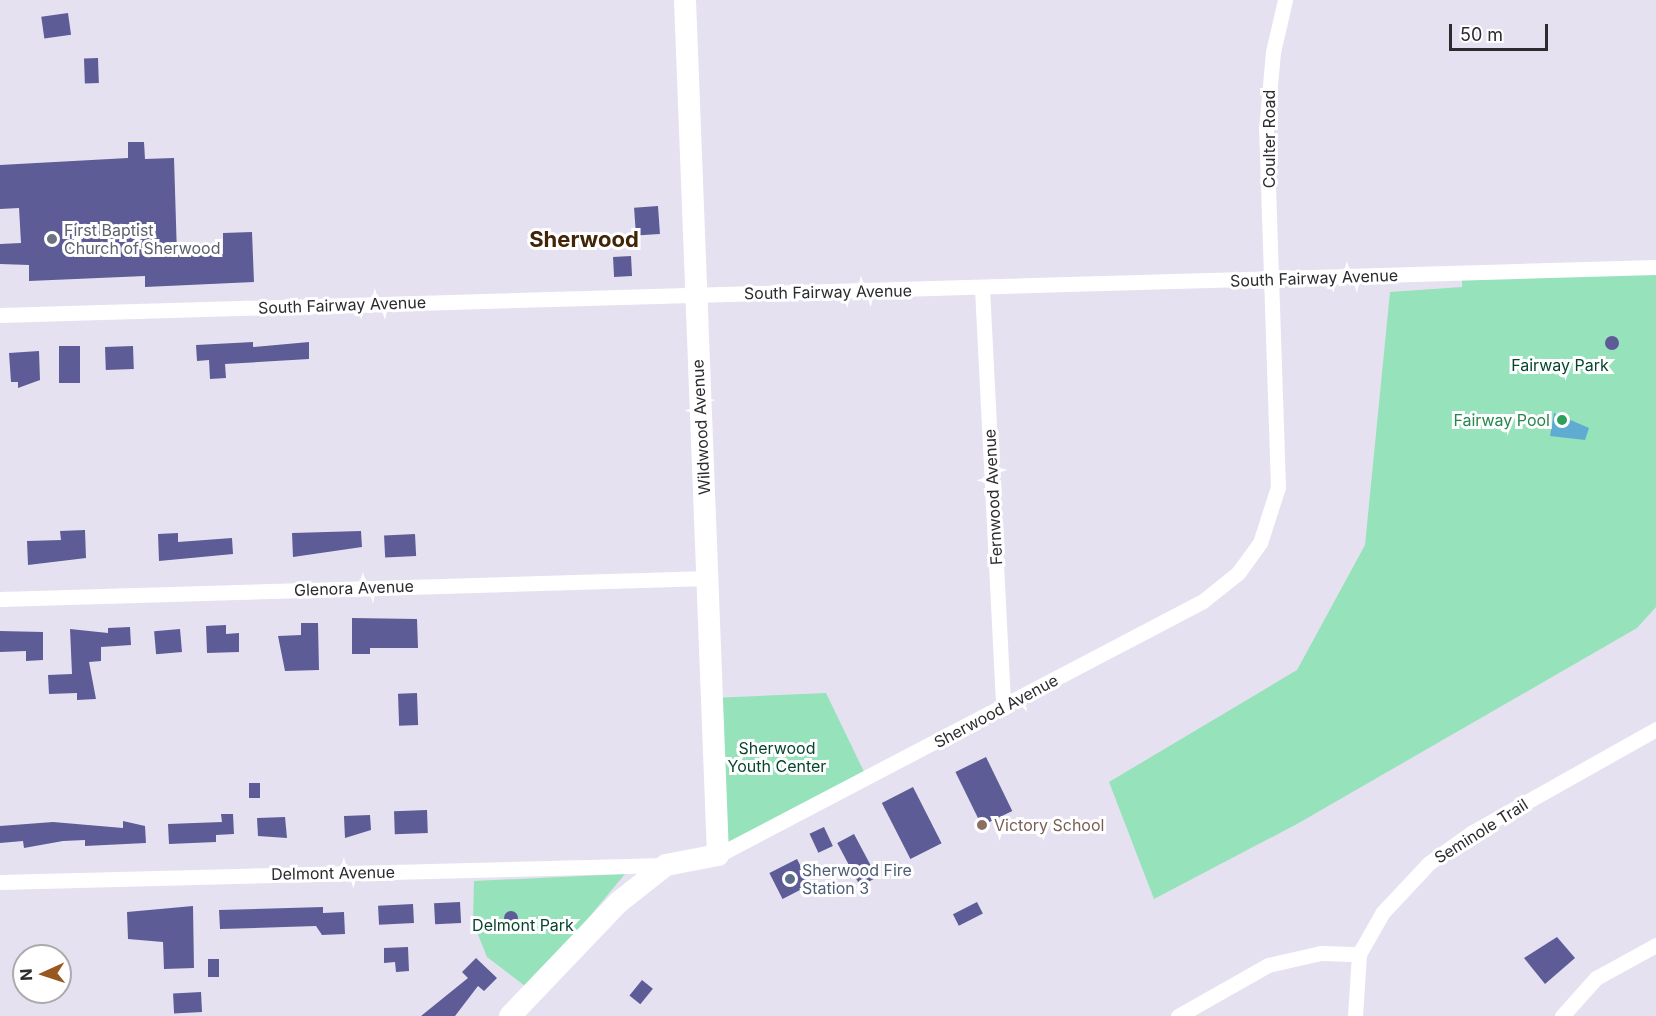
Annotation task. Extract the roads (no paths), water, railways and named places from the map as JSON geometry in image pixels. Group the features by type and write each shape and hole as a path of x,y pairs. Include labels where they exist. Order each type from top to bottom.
{"street":[{"name":"Wildwood Avenue","path":"685,0 718,855"},
{"name":"Coulter Road","path":"1270,280 1268,87 1285,0"},
{"name":"South Fairway Avenue","path":"0,315 1270,280 1656,267"},
{"name":"Sherwood Avenue","path":"510,1016 619,902 666,865 718,855 1203,602 1238,573 1260,543 1278,481 1270,280"},
{"name":"Fernwood Avenue","path":"982,288 1003,707"},
{"name":"Glenora Avenue","path":"0,599 708,578"},
{"name":"Seminole Trail","path":"1359,954 1401,892 1454,844 1656,729"},
{"name":"Delmont Avenue","path":"0,882 666,865"},
{"path":"1562,1016 1596,978 1656,945"},
{"path":"1178,1016 1268,965 1321,953 1359,954 1355,1016"}],"water":[{"name":"Fairway Pool","path":"1554,413 1589,428 1585,440 1550,436"}],"place":[{"name":"First Baptist Church of Sherwood","path":"52,239"},
{"name":"Fairway Pool","path":"1562,420"},
{"name":"Victory School","path":"982,825"},
{"name":"Sherwood Fire Station 3","path":"790,879"}],"district":[{"name":"Sherwood","path":"584,240"}],"park label":[{"name":"Fairway Park","path":"1560,365"},
{"name":"Sherwood Youth Center","path":"777,757"},
{"name":"Delmont Park","path":"523,925"}]}
